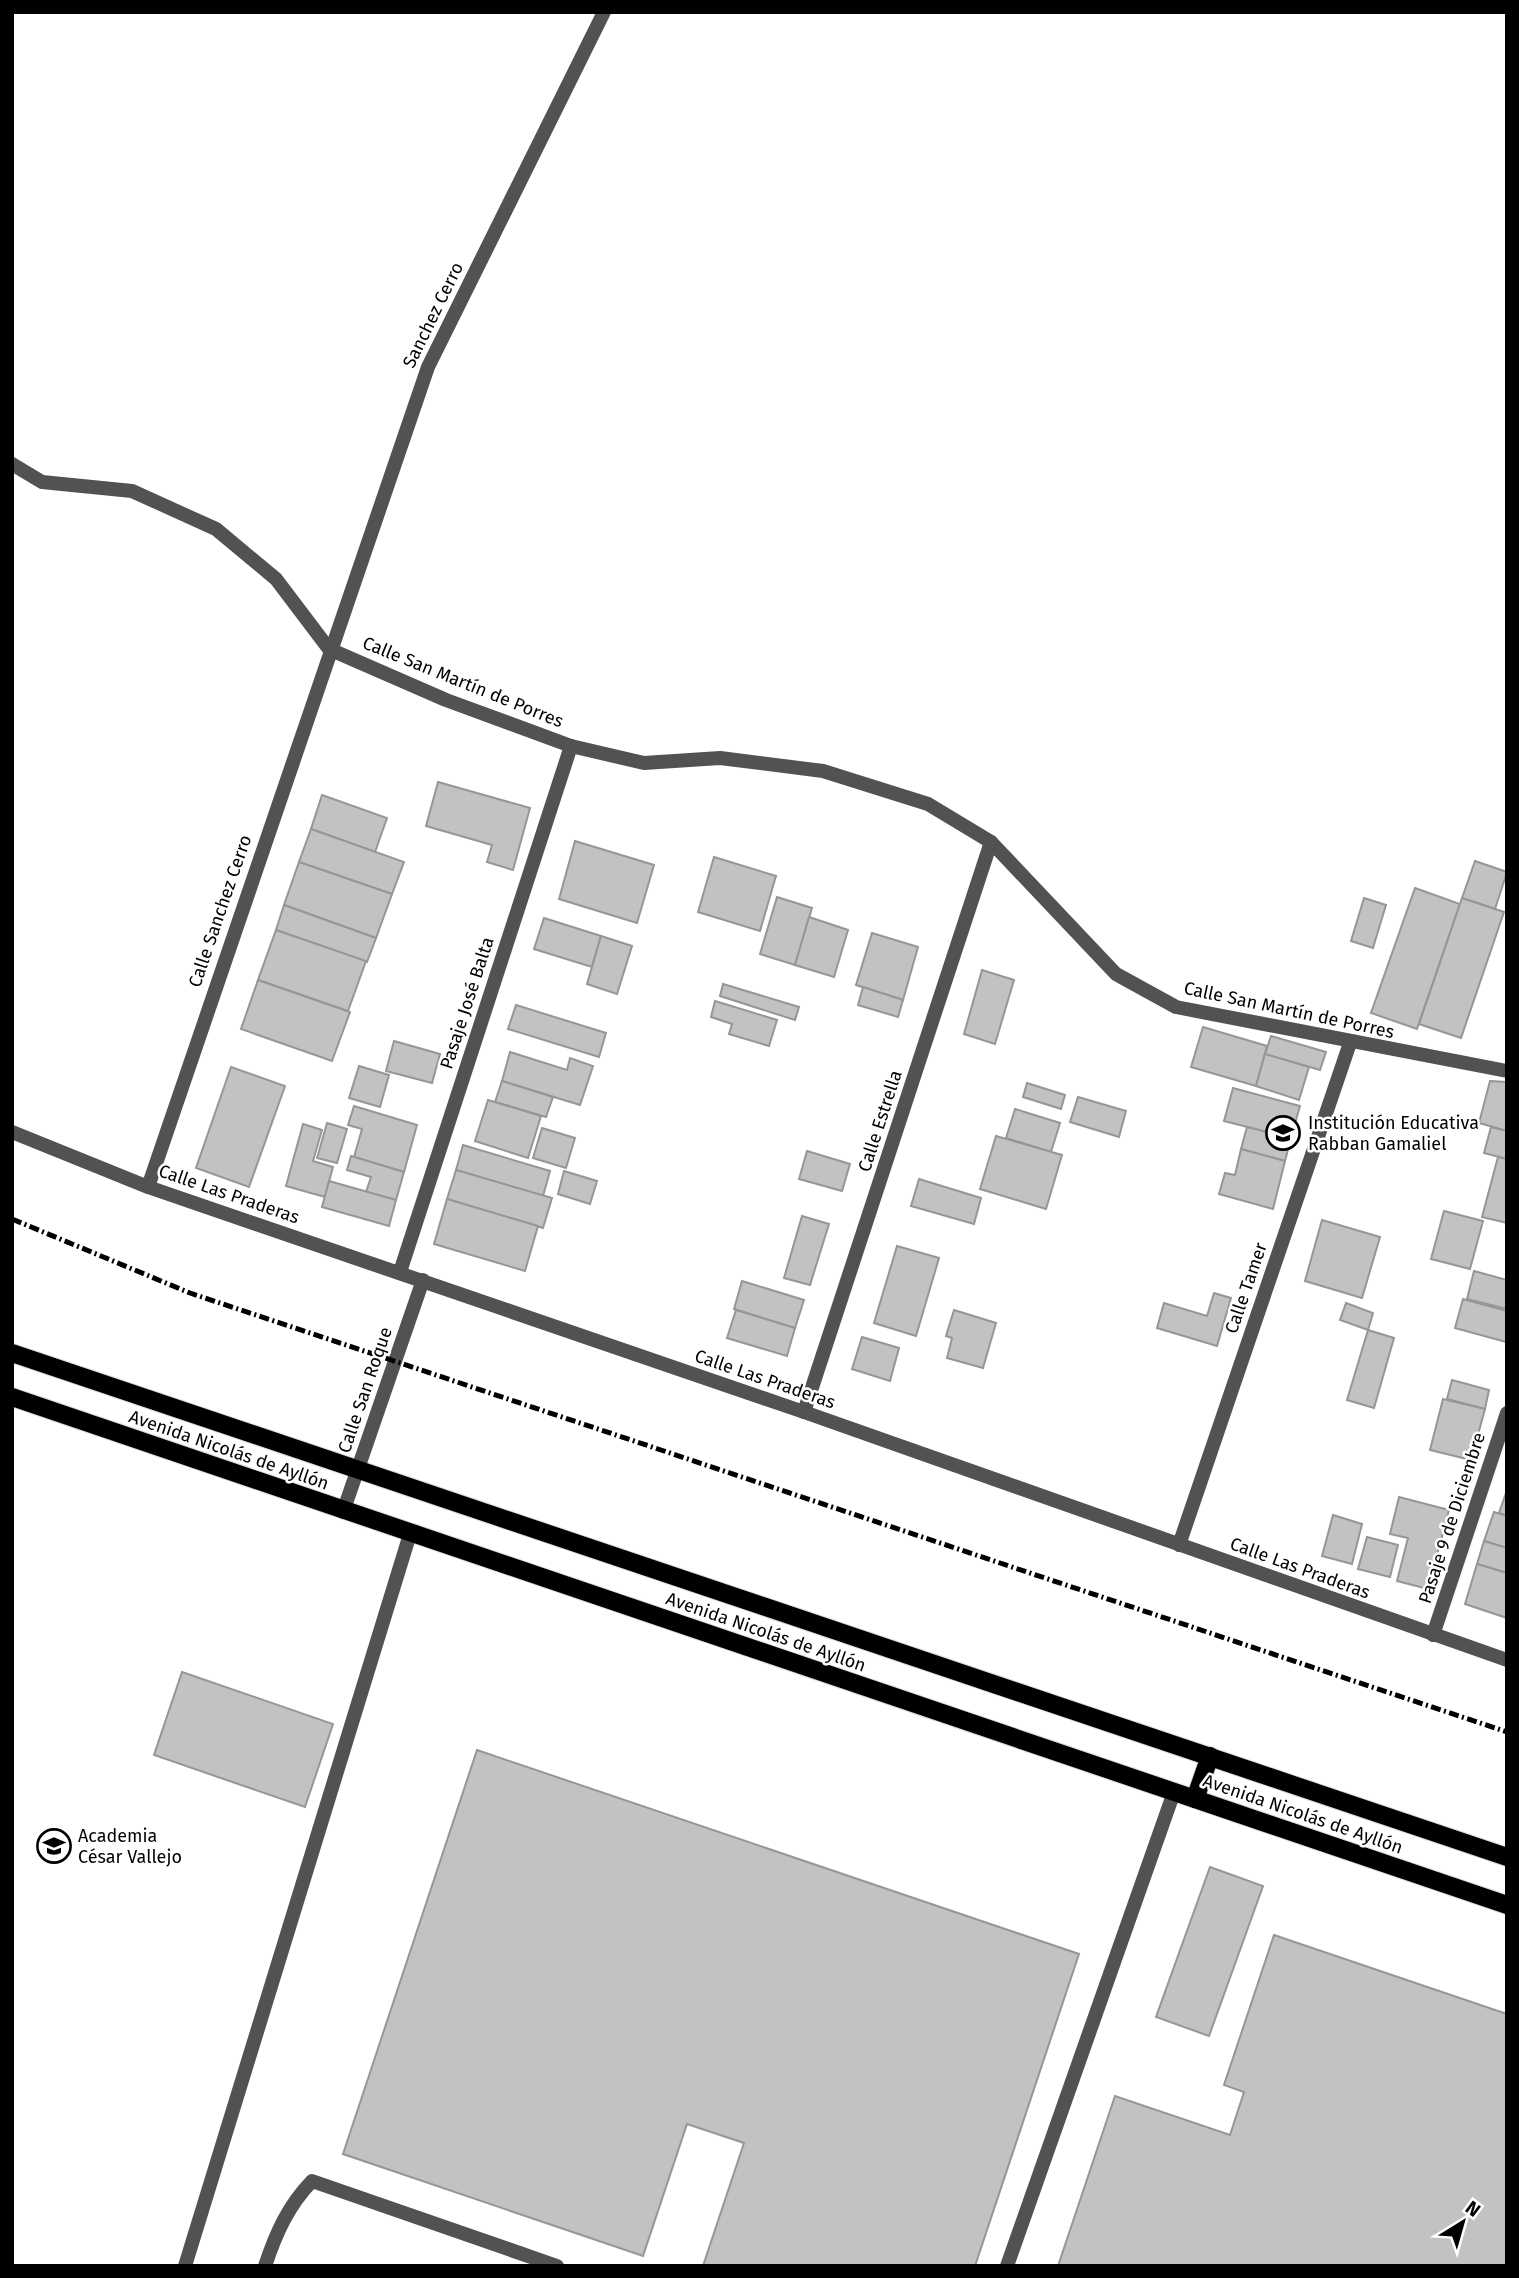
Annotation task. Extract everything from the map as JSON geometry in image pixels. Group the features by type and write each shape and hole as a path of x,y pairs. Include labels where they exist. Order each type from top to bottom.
{"main road":[{"name":"Avenida Nicolás de Ayllón","path":"12,1353 1507,1857"},
{"name":"Avenida Nicolás de Ayllón","path":"12,1397 343,1512 1507,1905"},
{"path":"1195,1799 1210,1756"}],"street":[{"name":"Sanchez Cerro","path":"329,649 428,367 604,12"},
{"name":"Calle San Martín de Porres","path":"12,464 42,482 132,491 216,529 276,579 329,649 446,700 571,746 644,763 720,758 823,771 928,804 991,842 1116,974 1176,1007 1350,1043 1507,1071"},
{"name":"Calle Sanchez Cerro","path":"148,1187 329,649"},
{"name":"Pasaje José Balta","path":"400,1272 571,746"},
{"name":"Calle Estrella","path":"804,1412 991,842"},
{"name":"Calle Tamer","path":"1179,1545 1350,1043"},
{"name":"Calle Las Praderas","path":"12,1132 148,1187 804,1412 1507,1660"},
{"name":"Calle San Roque","path":"343,1512 423,1280"},
{"name":"Pasaje 9 de Diciembre","path":"1433,1635 1507,1413"},
{"path":"185,2266 410,1534"},
{"path":"1007,2266 1174,1792"},
{"path":"265,2266 278,2226 296,2197 312,2181 557,2266"}],"building":[{"path":"438,782 530,808 513,870 487,862 492,845 426,826"},
{"path":"322,795 387,818 375,852 311,829"},
{"path":"311,829 404,862 392,894 299,862"},
{"path":"575,841 654,865 637,923 559,899"},
{"path":"714,857 776,876 760,931 698,912"},
{"path":"1475,861 1507,872 1495,909 1462,898"},
{"path":"299,862 392,894 376,938 284,905"},
{"path":"1415,888 1460,904 1417,1029 1371,1013"},
{"path":"777,897 812,908 795,965 760,954"},
{"path":"1364,898 1386,905 1373,948 1351,941"},
{"path":"1462,898 1504,912 1461,1038 1419,1024"},
{"path":"284,905 376,938 367,962 276,930"},
{"path":"809,917 848,930 834,977 795,965"},
{"path":"544,918 601,936 592,967 534,949"},
{"path":"276,930 366,961 348,1011 258,980"},
{"path":"872,933 918,947 903,1000 856,985"},
{"path":"601,936 632,946 617,994 587,984"},
{"path":"982,970 1014,980 995,1044 964,1034"},
{"path":"258,980 350,1012 332,1061 241,1029"},
{"path":"723,984 799,1007 795,1020 720,996"},
{"path":"863,987 903,1000 898,1017 858,1005"},
{"path":"715,1001 777,1020 769,1046 729,1034 732,1024 711,1017"},
{"path":"516,1005 606,1033 599,1057 508,1029"},
{"path":"1203,1027 1267,1046 1256,1086 1191,1067"},
{"path":"1271,1036 1326,1052 1320,1070 1265,1054"},
{"path":"394,1041 440,1054 432,1083 386,1071"},
{"path":"510,1052 567,1070 570,1058 593,1066 580,1105 502,1081"},
{"path":"1265,1054 1309,1067 1299,1100 1256,1086"},
{"path":"359,1066 389,1075 380,1107 349,1098"},
{"path":"231,1067 285,1086 249,1187 196,1168"},
{"path":"502,1081 553,1097 546,1117 495,1102"},
{"path":"1490,1081 1507,1082 1507,1131 1479,1123"},
{"path":"1027,1083 1065,1095 1061,1109 1023,1097"},
{"path":"1233,1088 1300,1106 1291,1138 1224,1121"},
{"path":"1078,1097 1126,1111 1119,1137 1070,1122"},
{"path":"488,1100 541,1116 528,1158 475,1141"},
{"path":"354,1106 417,1125 404,1172 354,1157 362,1129 348,1125"},
{"path":"1015,1109 1060,1123 1051,1152 1006,1138"},
{"path":"327,1123 347,1129 337,1163 317,1158"},
{"path":"303,1124 322,1130 313,1161 333,1167 325,1197 286,1186"},
{"path":"1247,1127 1291,1138 1285,1161 1241,1149"},
{"path":"1491,1127 1507,1131 1507,1159 1484,1153"},
{"path":"542,1128 575,1138 566,1168 533,1158"},
{"path":"996,1136 1062,1155 1046,1209 980,1189"},
{"path":"463,1145 550,1171 543,1196 456,1170"},
{"path":"1241,1149 1285,1161 1273,1209 1219,1194 1225,1173 1235,1175"},
{"path":"807,1151 850,1164 842,1191 799,1179"},
{"path":"351,1156 404,1172 396,1200 366,1192 371,1177 347,1170"},
{"path":"1498,1157 1507,1159 1507,1223 1482,1217"},
{"path":"456,1170 552,1198 543,1228 447,1199"},
{"path":"564,1171 597,1181 590,1204 558,1194"},
{"path":"919,1179 981,1198 974,1224 911,1206"},
{"path":"329,1181 396,1200 389,1226 322,1207"},
{"path":"447,1199 538,1226 525,1271 434,1244"},
{"path":"1444,1211 1483,1221 1470,1269 1431,1259"},
{"path":"802,1216 829,1224 810,1285 784,1278"},
{"path":"1322,1220 1380,1237 1362,1298 1305,1281"},
{"path":"897,1246 939,1258 916,1336 874,1323"},
{"path":"1474,1271 1507,1280 1507,1309 1467,1299"},
{"path":"742,1281 804,1300 795,1328 734,1309"},
{"path":"1214,1293 1231,1298 1217,1346 1157,1328 1164,1303 1207,1316"},
{"path":"1463,1299 1507,1311 1506,1342 1455,1328"},
{"path":"1346,1303 1373,1313 1368,1330 1340,1320"},
{"path":"736,1310 795,1328 787,1356 727,1338"},
{"path":"954,1310 996,1323 983,1368 947,1358 952,1338 946,1336"},
{"path":"1368,1330 1394,1338 1374,1408 1347,1400"},
{"path":"862,1337 899,1348 890,1381 852,1369"},
{"path":"1452,1380 1489,1390 1485,1409 1447,1399"},
{"path":"1443,1399 1485,1409 1471,1460 1430,1450"},
{"path":"1507,1490 1507,1516 1499,1513"},
{"path":"1399,1497 1449,1510 1428,1589 1397,1581 1408,1538 1390,1534"},
{"path":"1494,1512 1507,1516 1507,1548 1484,1541"},
{"path":"1333,1515 1362,1524 1352,1564 1322,1556"},
{"path":"1367,1537 1398,1545 1390,1577 1358,1569"},
{"path":"1484,1541 1507,1548 1507,1573 1477,1564"},
{"path":"1477,1564 1507,1573 1507,1618 1465,1604"},
{"path":"182,1672 333,1724 305,1807 154,1755"},
{"path":"477,1750 1079,1954 975,2266 703,2266 744,2143 687,2124 643,2256 343,2154"},
{"path":"1210,1867 1263,1886 1209,2036 1156,2017"},
{"path":"1274,1935 1507,2014 1507,2266 1058,2266 1115,2096 1230,2135 1244,2092 1224,2085"}],"railway":[{"path":"12,1219 190,1293 1507,1732"}],"place":[{"name":"Institución Educativa Rabban Gamaliel","path":"1283,1133"},
{"name":"Academia César Vallejo","path":"54,1846"}]}
